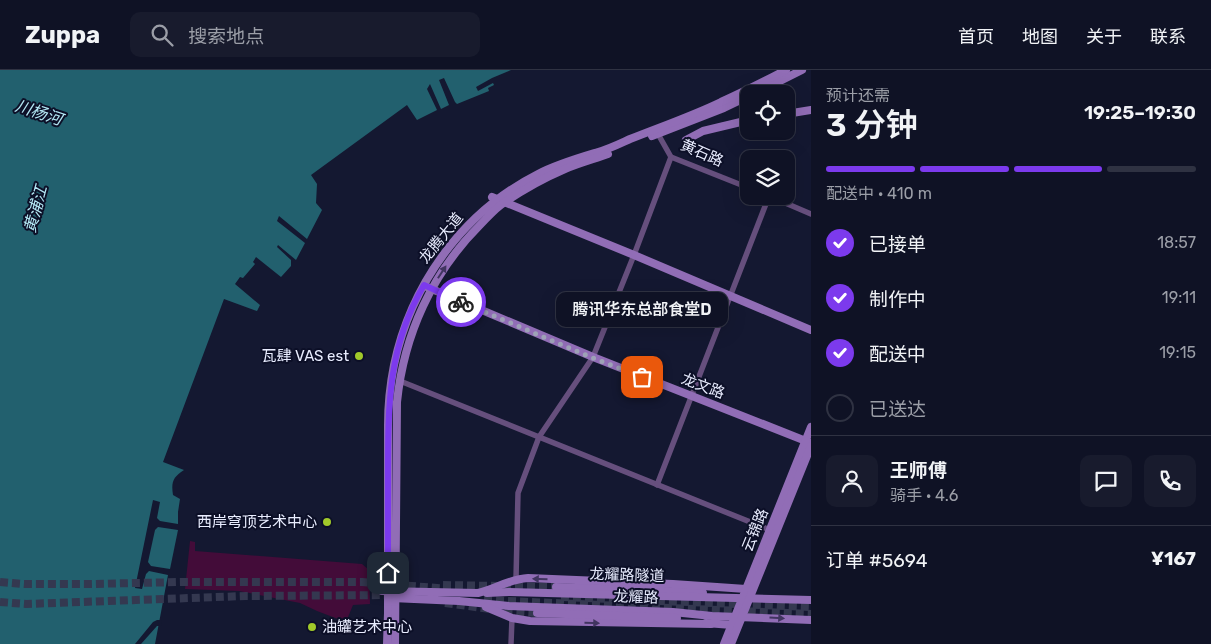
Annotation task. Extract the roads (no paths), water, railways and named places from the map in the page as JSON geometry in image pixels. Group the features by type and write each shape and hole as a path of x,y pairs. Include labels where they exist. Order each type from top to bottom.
{"main road":[{"name":"龙腾大道","path":"395,644 390,594 388,425 390,389 400,342 410,313 425,285 441,272 458,249 492,212 498,200 561,171 656,132 786,70"},
{"path":"772,85 802,70"},
{"name":"龙腾大道","path":"656,132 724,108 740,100"},
{"path":"795,113 811,110"},
{"path":"686,140 703,131 740,122"},
{"path":"498,200 811,330"},
{"name":"龙腾大道","path":"387,644 396,425 400,381 405,355 425,285"},
{"name":"龙文路","path":"425,285 593,358 809,443"},
{"name":"云锦路","path":"731,644 739,617 809,443 811,427"},
{"name":"云锦路","path":"746,599 746,589 809,443"},
{"name":"龙耀路","path":"478,593 516,579 528,578 746,589"},
{"name":"龙耀路隧道","path":"556,586 696,592 732,598"},
{"name":"龙耀路隧道","path":"696,592 729,588"},
{"name":"龙耀路","path":"390,594 509,592 811,600"},
{"name":"龙耀路","path":"390,594 509,606 673,612 712,620"},
{"name":"龙耀路","path":"459,601 489,608 512,618 530,621 712,620 739,617 811,620"},
{"path":"537,613 712,620 732,625"},
{"name":"云锦路","path":"724,644 732,625 739,617"}],"street":[{"name":"黄石路","path":"656,132 671,157 740,184"},
{"path":"516,579 518,493 539,437 593,358 671,157"},
{"path":"657,484 765,205"},
{"path":"790,205 811,214"},
{"path":"400,381 770,530"},
{"path":"511,644 512,618"}],"water":[{"path":"0,70 511,70 476,87 478,91 493,83 494,85 488,88 489,91 457,104 444,78 439,80 449,105 441,109 430,84 427,89 437,110 417,120 407,105 311,175 317,184 316,203 322,210 307,239 279,216 277,221 305,243 296,260 278,245 277,247 291,260 291,266 281,277 256,257 253,262 255,264 243,278 240,277 235,284 260,305 257,311 224,299 163,462 184,470 177,475 172,487 173,495 180,499 178,524 160,521 157,518 160,502 153,500 135,588 142,589 146,574 149,571 168,575 155,644 0,644"},
{"path":"158,527 178,530 170,569 151,566 148,562 155,530"}],"tunnel":[{"path":"0,582 24,584 362,582 449,589"},
{"path":"443,585 556,587"},
{"path":"0,602 26,604 246,596 393,595"},
{"path":"561,597 811,607"},
{"path":"484,600 811,614"},
{"path":"445,603 537,613"}],"place":[{"name":"瓦肆 VAS est","path":"359,356"},
{"name":"腾讯华东总部食堂D","path":"642,377"},
{"name":"西岸穹顶艺术中心","path":"327,522"},
{"name":"油罐艺术中心","path":"312,627"}],"water label":[{"name":"川杨河","path":"39,112"},
{"name":"黄浦江","path":"35,209"}]}
